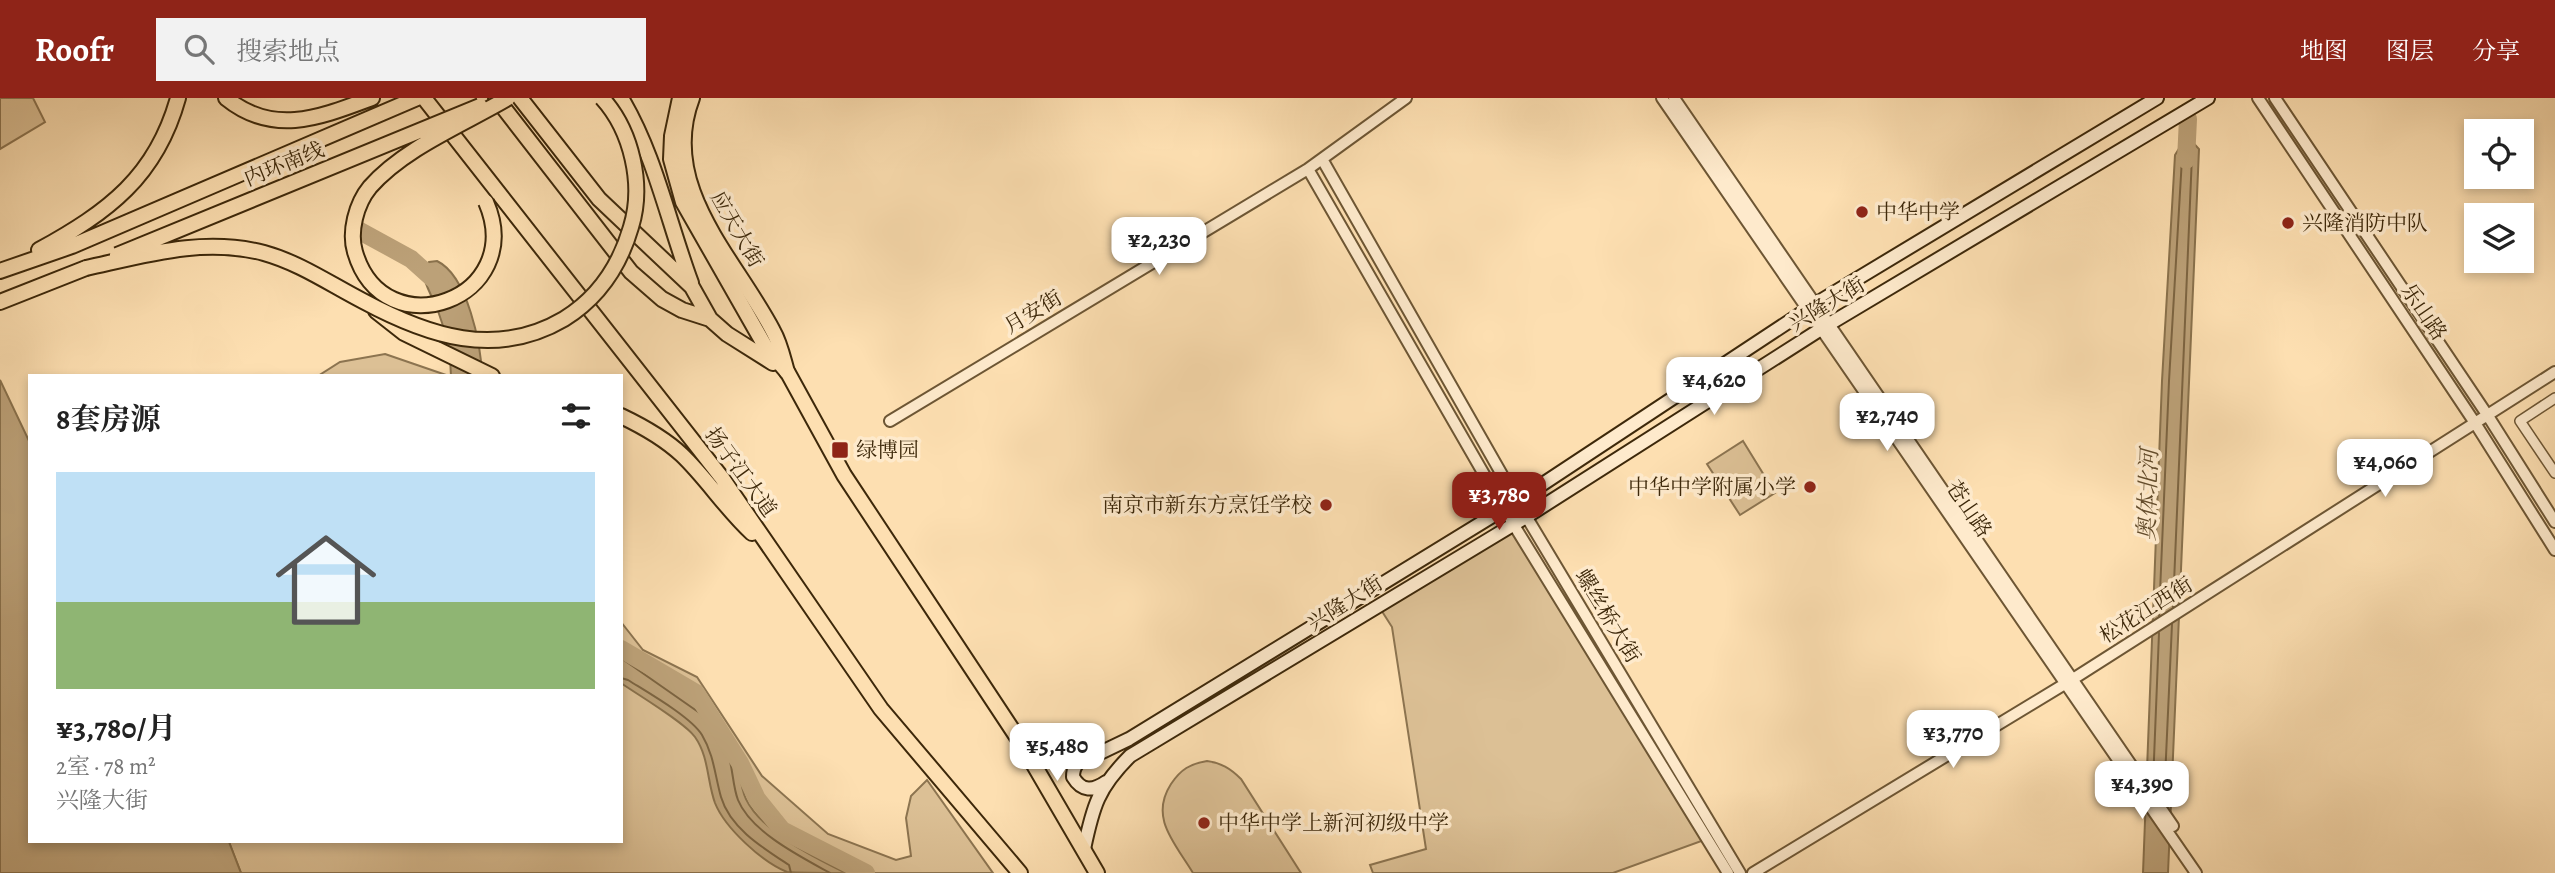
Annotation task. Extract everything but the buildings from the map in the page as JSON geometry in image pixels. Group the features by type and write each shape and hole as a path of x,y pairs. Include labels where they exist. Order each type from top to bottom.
{"main road":[{"path":"7,268 111,206 137,179 162,140 178,98"},
{"path":"226,98 241,110 255,116 300,120 323,117 373,98"},
{"name":"内环南线","path":"7,268 72,246 417,98"},
{"name":"扬子江大道","path":"424,98 722,478 881,709 1020,873"},
{"path":"497,98 631,272 662,299 682,310 710,319"},
{"name":"内环南线","path":"86,268 497,98"},
{"path":"477,168 491,214 493,243 486,266 464,294 436,304 407,304 383,293 362,272 352,241 355,218 369,189 394,165 418,149 508,98"},
{"path":"520,98 599,198 692,287"},
{"path":"364,302 429,331 461,339 491,340 515,338 543,331 590,299 606,281 622,252 634,220 631,153 621,127 603,98"},
{"path":"621,98 658,178 673,234 692,287 710,319 727,334 788,373"},
{"path":"680,98 672,136 671,159 683,202 765,346 788,373 844,475 1023,746 1097,872"},
{"name":"应天大街","path":"692,98 684,135 683,160 691,192 711,230 775,333 788,373"},
{"name":"兴隆大街","path":"1023,746 1070,753 1102,752 1129,739 1517,501 1812,306 2157,98"},
{"name":"兴隆大街","path":"1084,849 1098,794 1130,756 1526,517 1825,326 2208,98"},
{"path":"0,302 86,268 188,247 219,246 262,253 328,280 364,302 404,332 488,374"},
{"path":"623,417 663,440 681,455 731,513 777,558"},
{"path":"1102,752 1079,761 1073,769 1073,777 1083,788 1089,789 1098,788 1106,782"}],"street":[{"name":"月安街","path":"890,421 1308,169 1406,98"},
{"name":"苍山路","path":"1662,98 1812,306"},
{"name":"苍山路","path":"1674,98 1825,326 2171,829 2205,873"},
{"name":"乐山路","path":"2258,98 2476,423 2555,550"},
{"name":"乐山路","path":"2275,98 2488,416 2555,522"},
{"name":"螺丝桥大街","path":"1322,159 1526,517 1740,873"},
{"name":"螺丝桥大街","path":"1308,169 1513,525 1728,873"},
{"name":"松花江西街","path":"1753,873 2069,681 2555,372"},
{"path":"2555,398 2521,421 2555,473"},
{"name":"苍山路","path":"2171,829 2196,873"}],"shaded area":[{"path":"0,98 33,98 45,122 0,149"},
{"path":"385,354 443,374 321,374 340,362"},
{"path":"1743,441 1775,493 1740,515 1707,464"},
{"path":"1513,525 1707,839 1613,873 1373,873 1370,865 1426,849 1392,627 1378,605"},
{"path":"623,625 643,650 697,677 762,776 828,834 896,860 911,856 906,818 911,796 927,780 993,873 241,873 229,843 623,843"},
{"path":"1207,761 1225,767 1241,779 1301,873 1193,873 1172,841 1163,808 1165,796 1178,774"}],"water":[{"path":"2187,136 2199,149 2168,873 2143,873 2162,381 2175,155"},
{"path":"437,261 448,269 465,296 479,347 482,374 451,374 446,335 424,280 422,269 429,262"},
{"path":"0,380 28,439 28,843 229,843 241,873 0,873"},
{"path":"623,650 709,710 733,746 746,799 764,822 790,842 846,873 787,872 767,861 745,843 727,823 715,803 700,745 689,731 623,684"}],"waterway":[{"name":"奥体北河","path":"2186,160 2188,119"},
{"path":"358,230 411,259 440,285"},
{"path":"623,650 696,693 740,763 757,799 782,830 866,873"}],"place":[{"name":"中华中学","path":"1862,212"},
{"name":"兴隆消防中队","path":"2288,223"},
{"name":"绿博园","path":"840,450"},
{"name":"中华中学附属小学","path":"1810,487"},
{"name":"南京市新东方烹饪学校","path":"1326,505"},
{"name":"中华中学上新河初级中学","path":"1204,823"}]}
